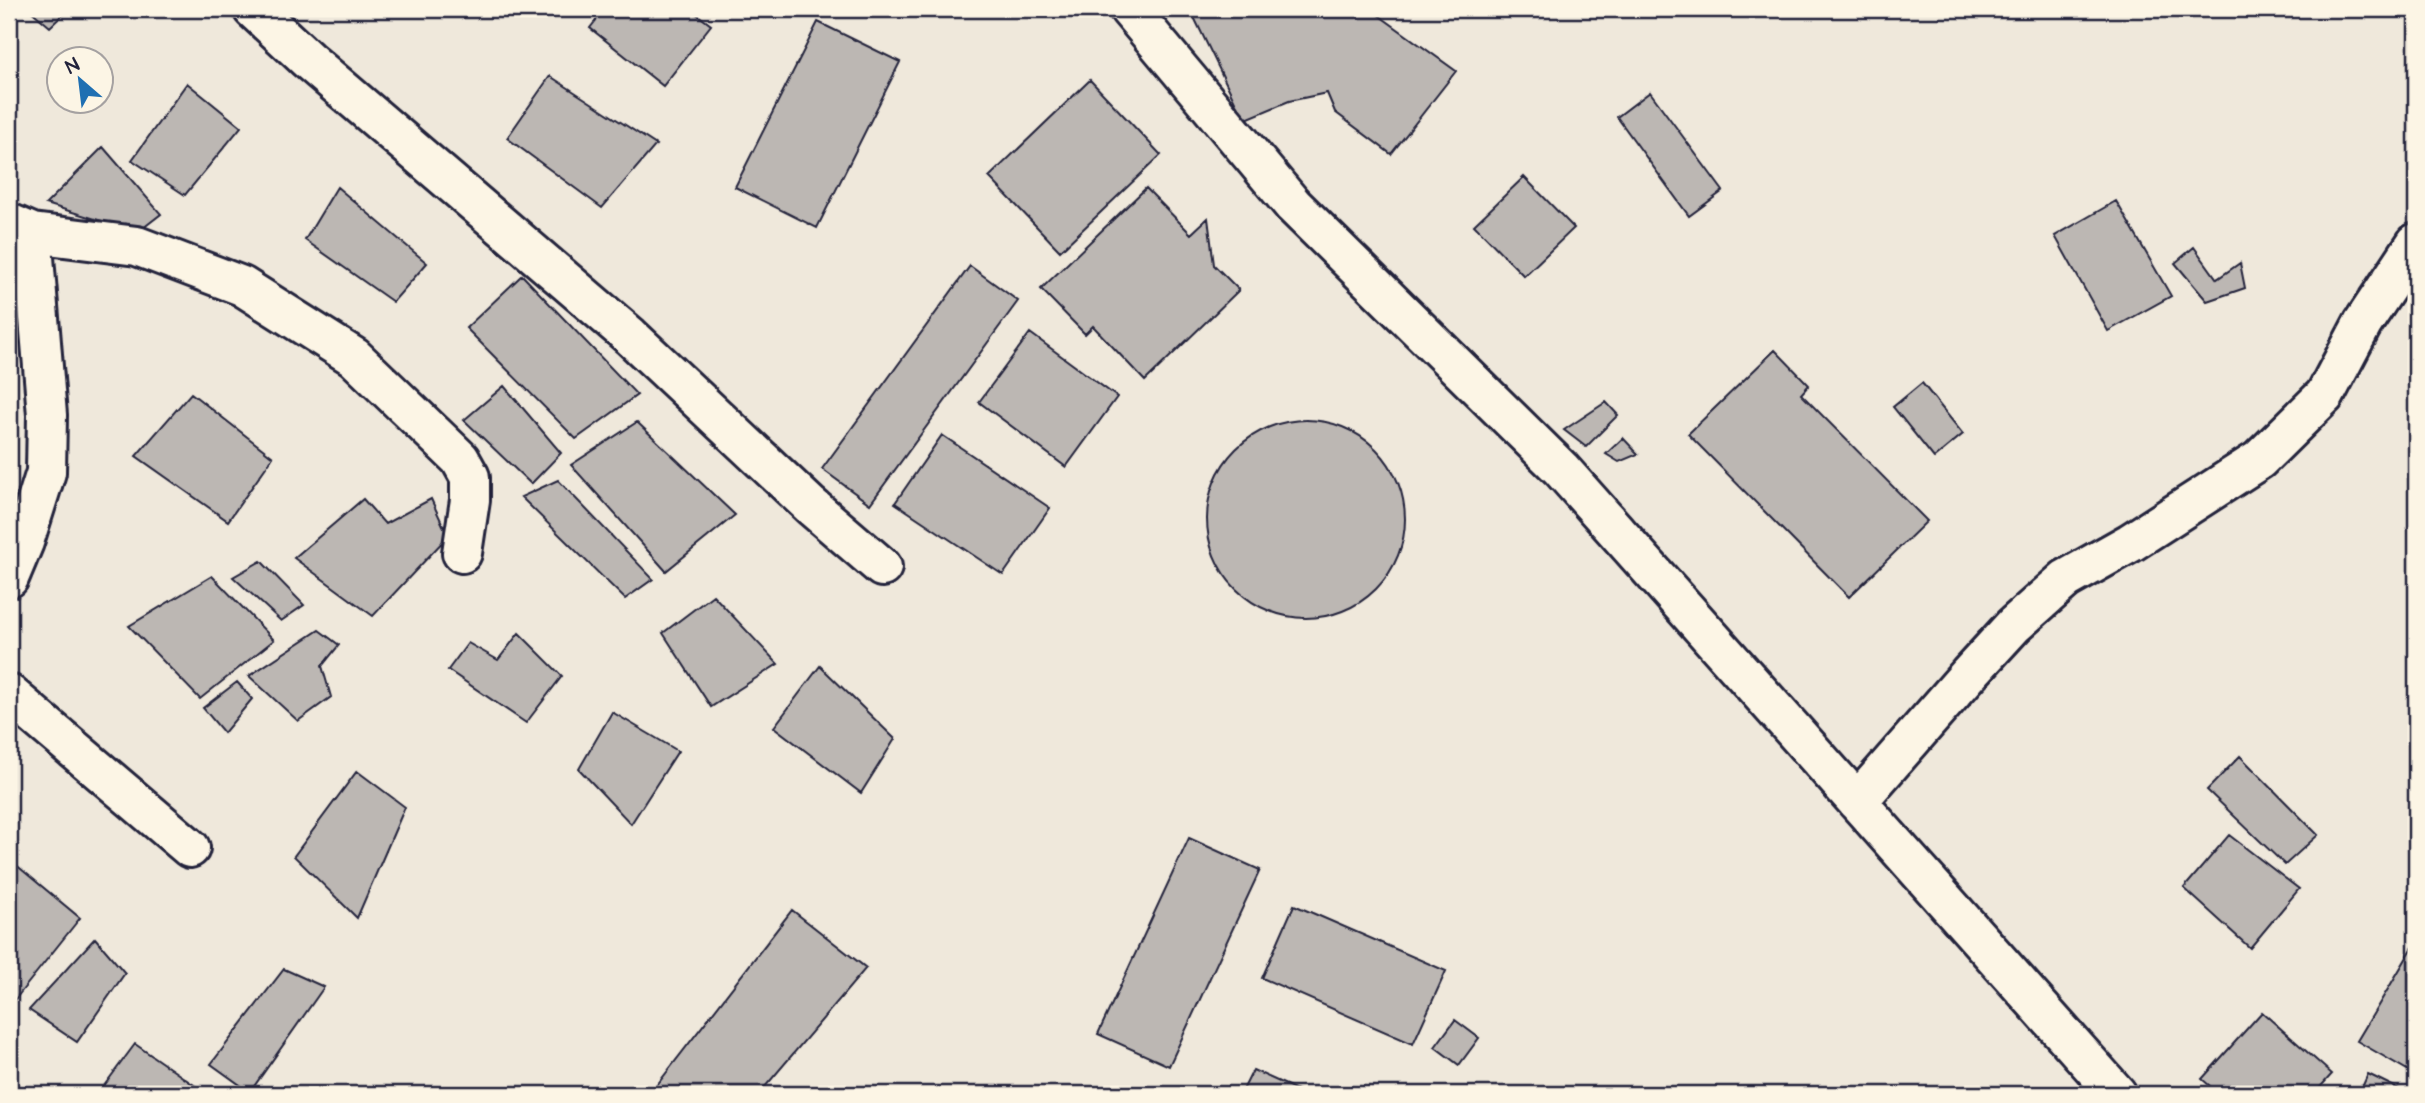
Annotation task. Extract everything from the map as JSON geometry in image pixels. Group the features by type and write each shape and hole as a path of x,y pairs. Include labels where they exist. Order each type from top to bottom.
{"street":[{"path":"253,9 308,60 630,336 811,506 882,567"},
{"path":"1129,9 1293,205 1561,470 2118,1094"},
{"path":"9,578 24,542 46,472 47,415 20,228 137,246 242,286 354,357 460,459 470,477 470,500 461,553"},
{"path":"1857,802 2014,625 2066,579 2259,460 2325,395 2363,323 2416,243"},
{"path":"9,694 190,848"}],"building":[{"path":"29,9 69,9 50,27"},
{"path":"605,9 690,9 711,25 663,86 590,28"},
{"path":"1190,9 1370,9 1456,71 1391,154 1335,112 1327,93 1289,101 1244,120"},
{"path":"818,22 900,62 817,228 735,187"},
{"path":"550,76 656,145 602,208 507,138"},
{"path":"1090,80 1161,155 1060,251 989,177"},
{"path":"187,83 241,127 185,195 132,160"},
{"path":"1650,92 1723,191 1689,216 1617,117"},
{"path":"103,147 161,214 138,232 46,204"},
{"path":"1524,177 1574,228 1524,276 1474,225"},
{"path":"337,187 427,263 393,302 305,240"},
{"path":"1146,188 1191,234 1208,218 1214,265 1239,290 1145,381 1093,326 1085,334 1041,289"},
{"path":"2116,201 2171,296 2108,331 2055,236"},
{"path":"2194,247 2217,279 2240,263 2245,288 2207,301 2175,263"},
{"path":"970,266 1018,301 870,504 822,469"},
{"path":"522,275 637,395 576,439 466,328"},
{"path":"1030,333 1117,397 1066,467 979,402"},
{"path":"1775,350 1809,385 1801,394 1927,521 1849,597 1688,434"},
{"path":"1922,383 1963,434 1934,458 1893,407"},
{"path":"504,386 561,453 531,484 464,420"},
{"path":"191,393 273,457 228,521 136,456"},
{"path":"1606,402 1618,415 1586,447 1564,430"},
{"path":"1306,420 1325,421 1344,427 1361,436 1376,449 1389,464 1398,481 1404,500 1404,538 1398,557 1389,574 1376,589 1361,602 1344,611 1325,617 1306,618 1287,617 1268,611 1251,602 1236,589 1223,574 1214,557 1208,538 1207,519 1208,500 1214,481 1223,464 1236,449 1251,436 1268,427 1287,421"},
{"path":"637,422 735,515 666,571 571,465"},
{"path":"942,435 1050,508 1003,575 895,503"},
{"path":"1623,438 1638,454 1619,462 1606,454"},
{"path":"558,480 653,579 625,599 521,497"},
{"path":"363,499 385,524 431,499 448,536 373,616 294,558"},
{"path":"261,561 304,605 281,621 233,577"},
{"path":"212,576 274,640 200,699 129,626"},
{"path":"713,595 778,664 711,707 663,633"},
{"path":"319,630 339,645 322,666 331,697 298,721 249,676"},
{"path":"519,633 562,676 526,723 448,670 468,643 498,660"},
{"path":"820,666 895,739 861,793 774,727"},
{"path":"237,682 252,699 224,733 203,708"},
{"path":"612,712 678,751 631,824 579,769"},
{"path":"2240,756 2318,835 2285,865 2207,790"},
{"path":"357,771 405,807 357,918 294,856"},
{"path":"2229,835 2299,889 2250,948 2184,888"},
{"path":"1189,838 1260,870 1169,1066 1098,1034"},
{"path":"9,859 80,918 9,1007"},
{"path":"1294,905 1446,971 1413,1044 1262,978"},
{"path":"792,910 866,968 759,1094 650,1094"},
{"path":"95,938 125,973 77,1042 29,1010"},
{"path":"2416,942 2416,1075 2357,1041"},
{"path":"284,969 324,987 250,1092 211,1064"},
{"path":"2262,1012 2332,1074 2314,1094 2219,1094 2202,1079"},
{"path":"1455,1020 1479,1038 1459,1065 1435,1047"},
{"path":"135,1044 207,1094 98,1094"},
{"path":"1253,1070 1306,1094 1241,1094"},
{"path":"2368,1074 2409,1094 2359,1094"}]}
